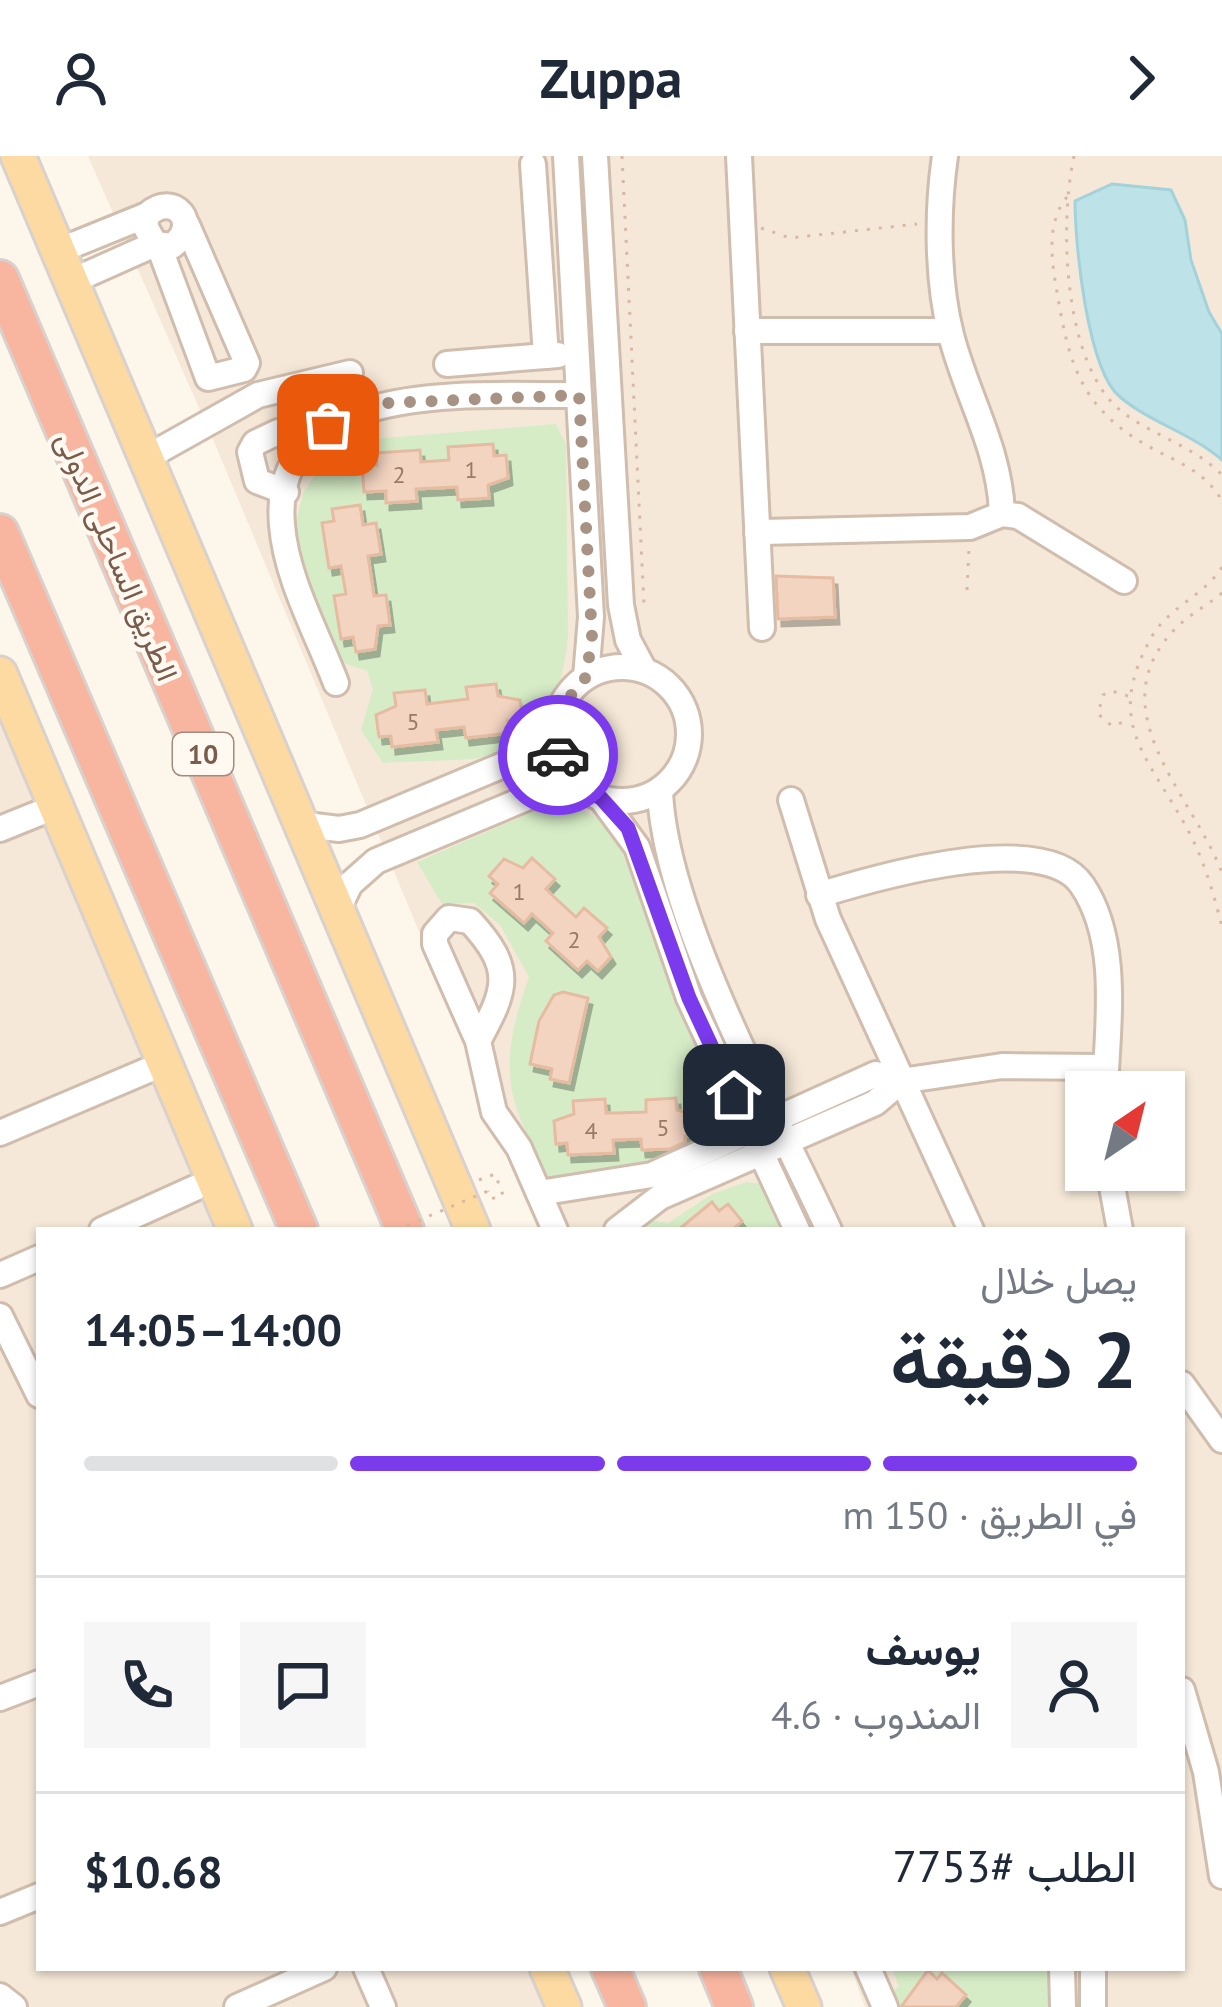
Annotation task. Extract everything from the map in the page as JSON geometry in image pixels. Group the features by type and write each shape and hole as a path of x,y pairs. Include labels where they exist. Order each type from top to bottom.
{"highway":[{"name":"الطريق الساحلى الدولى","path":"0,279 404,1227"},
{"path":"0,532 297,1227"},
{"path":"611,1971 627,2007"},
{"path":"719,1971 734,2007"}],"main road":[{"path":"1,156 51,246 471,1227"},
{"path":"18,156 453,1227"},
{"path":"0,674 234,1227"},
{"path":"0,726 212,1227"},
{"path":"526,1971 542,2007"},
{"path":"549,1971 564,2007"},
{"path":"771,1971 787,2007"},
{"path":"788,1971 803,2007"}],"street":[{"path":"566,156 592,637 586,677"},
{"path":"595,156 621,605 628,640 644,670"},
{"path":"739,156 762,628"},
{"path":"945,156 942,222 950,331 996,458 1002,514"},
{"path":"533,164 546,356"},
{"path":"51,246 147,215 157,206 171,205 182,212 248,362 244,369 208,378 157,245 147,236 147,215"},
{"path":"51,246 157,245 184,238 188,224"},
{"path":"747,331 950,331"},
{"path":"447,364 576,353"},
{"path":"143,459 258,395 350,373"},
{"path":"336,682 285,542 286,492 309,444 343,416 375,405 579,395"},
{"path":"286,492 257,482 250,452 255,443 278,432 309,444"},
{"path":"757,532 970,527 1002,514 1034,522 1124,581"},
{"path":"337,911 350,884 376,861 548,789 594,795 632,801 660,790 680,769 689,727 671,688 644,670 614,667 586,677 565,698 555,726 558,756 594,795 637,847 689,998 796,1227"},
{"path":"298,824 339,830 360,825 526,753 555,726"},
{"path":"489,770 505,807"},
{"path":"660,790 664,837 692,919 828,1227"},
{"path":"791,800 819,895 970,1227"},
{"path":"0,829 37,814"},
{"path":"819,895 921,868 974,862 1046,860 1065,868 1090,898 1099,931 1109,999 1105,1071"},
{"path":"478,1041 494,1112 519,1148 554,1227"},
{"path":"539,1193 569,1184 630,1182 782,1126 875,1102 901,1081 1002,1066 1065,1075"},
{"path":"0,1133 146,1071"},
{"path":"621,1227 754,1138"},
{"path":"109,1227 195,1189"},
{"path":"1112,1191 1119,1227"},
{"path":"0,1275 36,1259"},
{"path":"0,1316 36,1389"},
{"path":"1185,1388 1222,1440"},
{"path":"0,1698 36,1684"},
{"path":"1185,1700 1206,1772 1222,1876"},
{"path":"0,1912 36,1897"},
{"path":"237,2007 317,1971"},
{"path":"367,1971 383,2007"},
{"path":"869,1971 885,2007"},
{"path":"1062,1971 1063,2007"},
{"path":"1093,1971 1093,2007"},
{"path":"0,1996 14,2007"}],"path":[{"path":"622,156 645,625"},
{"path":"1073,156 1068,272 1076,318 1100,387 1136,422 1210,463 1222,476"},
{"path":"1068,195 1053,226 1054,273 1066,338 1087,396 1128,435 1202,475 1222,501"},
{"path":"742,222 790,238 942,222"},
{"path":"967,590 970,527"},
{"path":"1222,567 1212,583 1153,633 1129,708 1146,766 1201,856 1222,927"},
{"path":"1222,593 1166,641 1147,681 1144,708 1159,759 1198,819 1222,873"},
{"path":"1130,697 1112,691 1098,704 1098,714 1112,727 1130,719"},
{"path":"1129,708 1144,708"},
{"path":"403,1227 488,1191 491,1199 502,1195 495,1174"}],"shaded area":[{"path":"88,156 1222,156 1222,2007 865,2007 852,1971 1185,1971 1185,1227 543,1227 215,444"},
{"path":"0,673 233,1227 36,1227 36,1971 545,1971 561,2007 0,2007"}],"green space":[{"path":"556,424 566,444 568,634 560,682 547,716 528,743 506,755 383,763 361,730 373,689 367,671 344,663 330,667 318,635 326,621 299,559 295,525 303,493 324,462 360,440"},
{"path":"563,799 602,821 622,852 731,1109 734,1127 615,1181 609,1167 546,1180 511,1084 512,1037 529,977 500,925 474,903 442,904 417,862"},
{"path":"746,1182 763,1184 783,1227 642,1227 649,1220 668,1223 712,1194"},
{"path":"893,1971 1055,1971 1056,2007 895,2007 887,1993 899,1987"}],"water":[{"path":"1112,184 1171,190 1185,220 1191,260 1222,334 1222,460 1120,397 1099,361 1081,274 1075,201"}],"building":[{"path":"493,444 494,456 506,455 508,478 488,485 489,498 458,500 457,487 416,489 417,501 386,503 386,491 364,492 362,466 377,465 376,453 420,450 421,462 449,460 448,447"},
{"path":"360,505 363,525 376,523 381,554 368,556 374,596 386,595 390,625 378,626 375,649 356,652 353,637 341,639 334,596 346,594 341,566 329,568 322,523 334,521 332,509"},
{"path":"776,576 833,578 835,617 778,619"},
{"path":"496,684 498,696 520,700 523,720 508,721 509,733 466,738 464,727 436,730 438,742 392,747 391,736 379,737 376,715 396,706 394,693 425,690 427,704 468,699 466,687"},
{"path":"532,858 555,879 546,889 553,896 576,917 584,908 607,928 599,937 611,957 598,971 587,961 578,970 546,941 553,933 532,914 524,923 490,893 498,884 489,876 504,859 523,868"},
{"path":"563,992 588,998 569,1083 550,1079 552,1069 530,1064 539,1021 554,995"},
{"path":"676,1098 677,1110 699,1116 700,1135 685,1136 685,1142 669,1149 642,1150 641,1139 613,1140 614,1153 568,1155 567,1143 556,1144 554,1121 574,1114 573,1101 605,1099 606,1113 615,1113 646,1112 646,1100"},
{"path":"712,1202 719,1211 728,1204 742,1221 735,1227 682,1227"},
{"path":"927,1971 937,1979 942,1973 966,1995 956,2007 901,2007"}],"way so far":[{"path":"328,425 363,408 387,403 579,395 592,637 586,677 558,711 558,755"}],"route":[{"path":"558,755 575,782 601,798 628,828 689,998 734,1095"}]}
